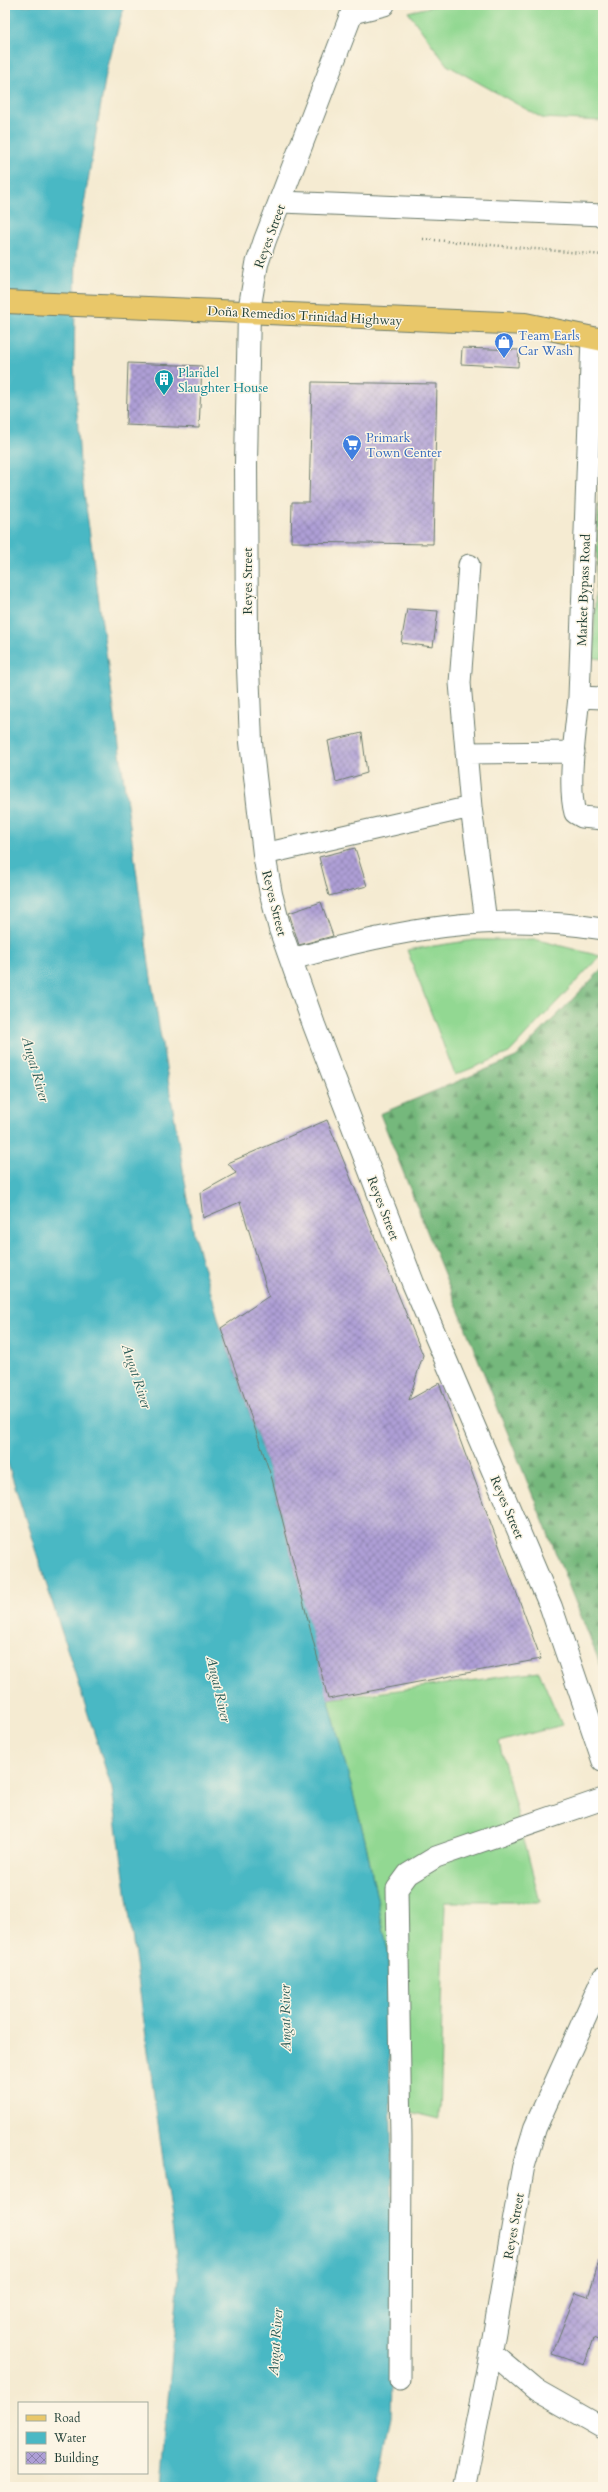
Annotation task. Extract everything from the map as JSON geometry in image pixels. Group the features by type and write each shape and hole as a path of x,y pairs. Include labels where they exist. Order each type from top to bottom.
{"main road":[{"name":"Doña Remedios Trinidad Highway","path":"5,302 249,311 406,320 525,324 598,339"}],"street":[{"path":"354,9 384,5"},
{"name":"Reyes Street","path":"354,9 257,264 249,311 246,463 248,693 251,742 264,854 280,928 314,1025 413,1282 551,1607 603,1760"},
{"path":"281,202 603,215"},
{"name":"Market Bypass Road","path":"598,339 579,697 574,752 573,804 575,813 582,817 603,819"},
{"path":"468,566 460,683 471,807 486,922"},
{"path":"579,697 603,698"},
{"path":"466,753 574,752"},
{"path":"264,854 471,807"},
{"path":"292,959 371,938 429,928 486,922 530,922 603,930"},
{"path":"400,2380 401,2138 397,1889 408,1874 436,1857 603,1799"},
{"name":"Reyes Street","path":"464,2487 491,2352 523,2168 535,2128 603,1978"},
{"path":"491,2352 536,2390 603,2428"}],"path":[{"path":"423,239 603,255"}],"green space":[{"path":"438,5 603,5 603,121 542,118 447,65 408,12"},
{"path":"600,467 603,467 603,659 593,658"},
{"path":"474,940 538,940 600,956 509,1053 455,1075 407,950"},
{"path":"603,968 603,1671 380,1114 516,1057"},
{"path":"539,1672 562,1725 499,1742 540,1902 445,1902 439,2119 394,2108 388,1952 365,1840 328,1699"}],"water":[{"name":"Angat River","path":"5,5 124,5 106,74 76,252 74,364 80,463 151,978 194,1235 221,1328 272,1479 365,1840 388,1952 394,2308 391,2418 376,2487 160,2487 179,2277 112,1789 5,1455"}],"building":[{"path":"462,348 519,350 518,367 461,364"},
{"name":"Plaridel Slaughter House","path":"128,363 202,366 199,428 126,425"},
{"name":"Primark Town Center","path":"312,382 437,384 433,544 291,542 292,502 309,502"},
{"path":"407,609 438,611 433,647 401,643"},
{"path":"362,733 367,773 336,782 328,741"},
{"path":"355,848 367,886 329,896 319,857"},
{"path":"321,902 333,936 299,945 289,913"},
{"path":"327,1120 423,1355 409,1400 439,1383 541,1659 328,1699 272,1479 221,1328 269,1296 240,1202 203,1218 200,1193 236,1173 228,1163"},
{"path":"599,2261 603,2262 603,2342 593,2338 584,2365 552,2354 576,2293 588,2297"}],"place":[{"name":"Team Earls Car Wash","path":"504,359"},
{"name":"Plaridel Slaughter House","path":"164,396"},
{"name":"Primark Town Center","path":"352,461"}]}
